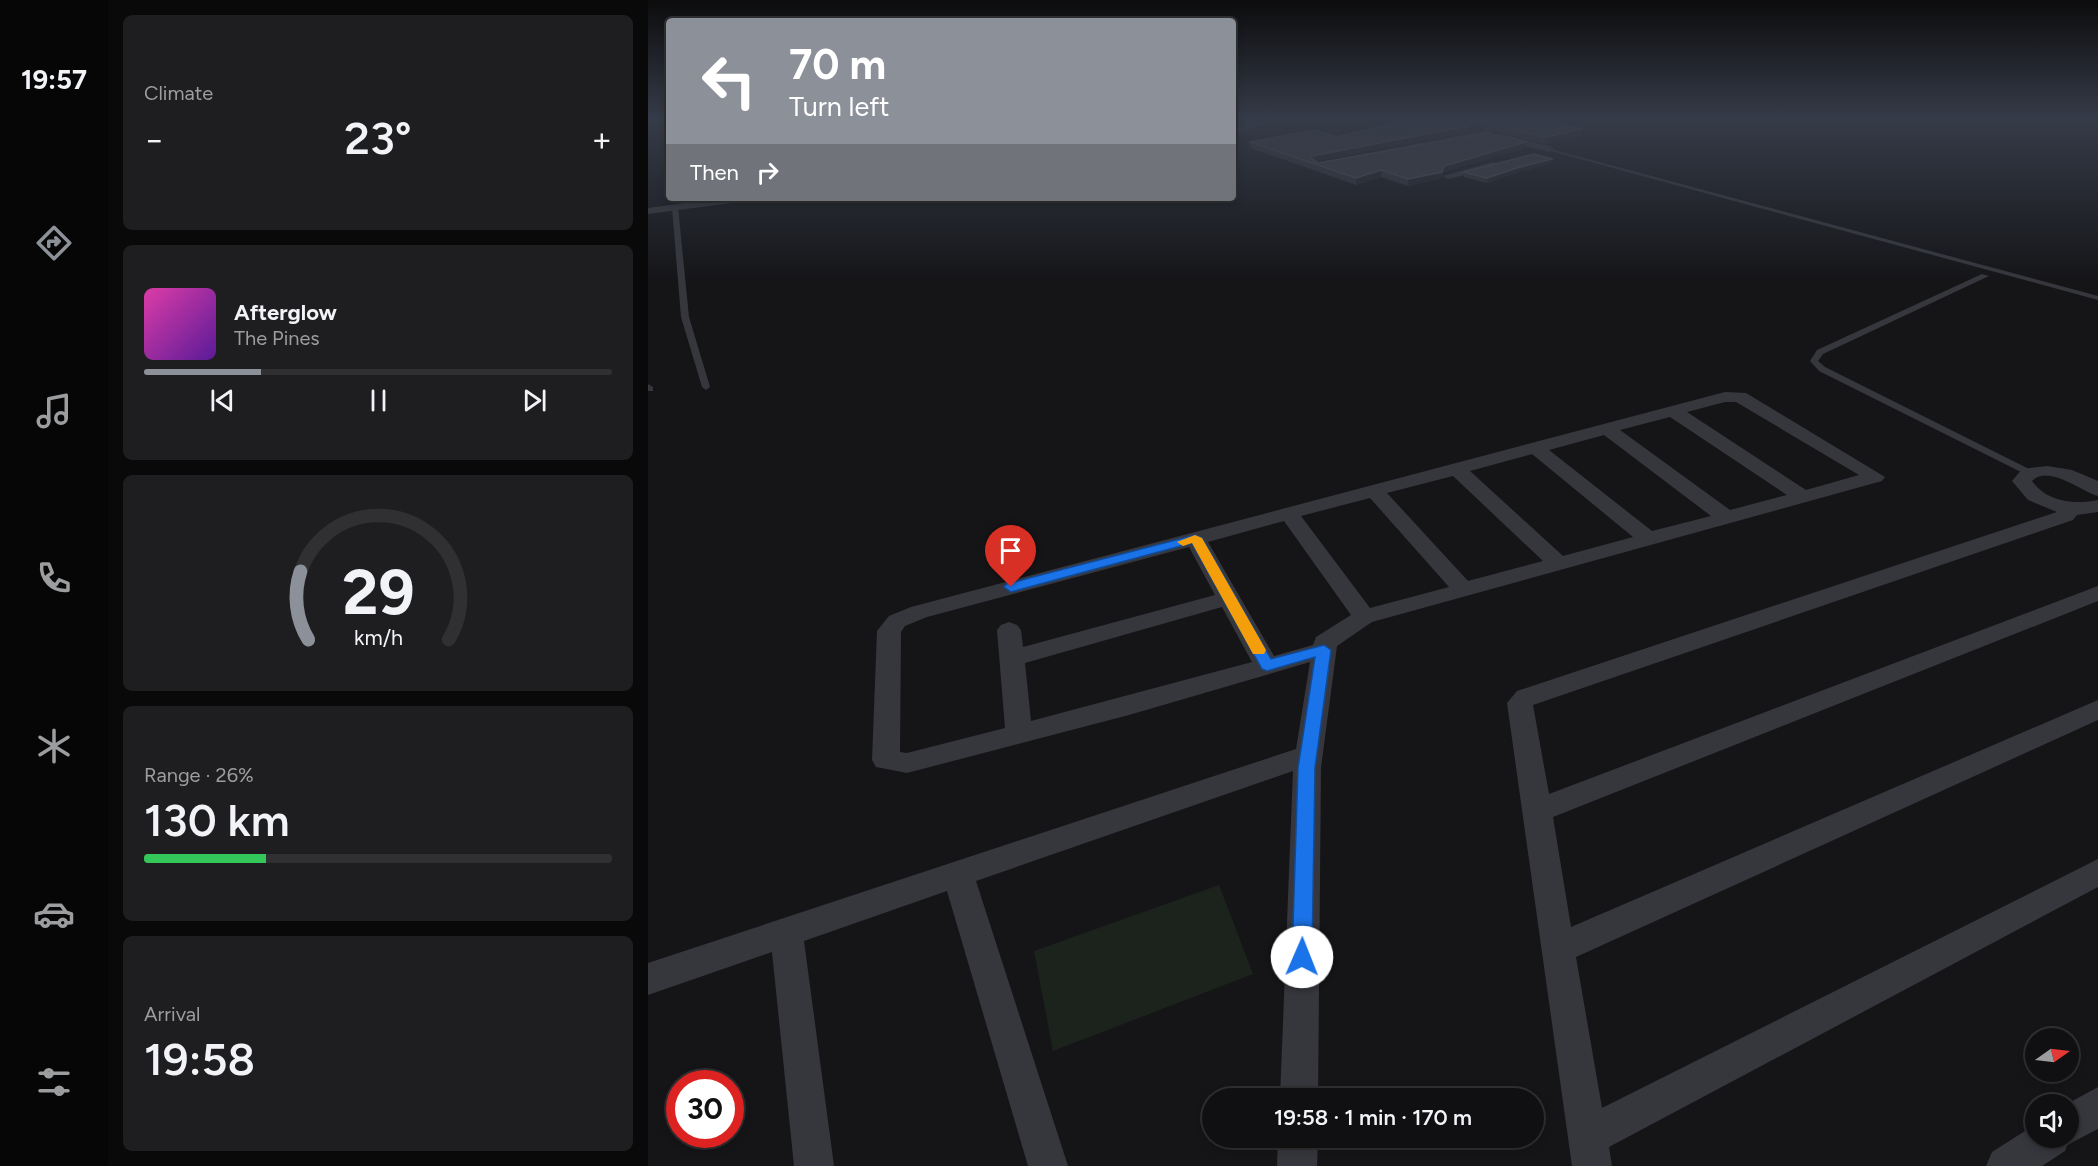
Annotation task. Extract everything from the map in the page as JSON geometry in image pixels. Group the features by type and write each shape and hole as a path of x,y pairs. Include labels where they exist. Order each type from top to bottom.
{"street":[{"path":"1448,176 1458,173"},
{"path":"648,211 723,201"},
{"path":"1299,1088 1309,755 1324,650 1325,643 1364,618 1875,477 1740,397 1725,397 919,612 897,621 888,632 886,760 907,763 1129,706 1324,650"},
{"path":"1673,411 1803,497"},
{"path":"1607,429 1726,518"},
{"path":"1536,448 1649,539"},
{"path":"1457,469 1559,564"},
{"path":"2029,473 2062,473 2088,483 2092,504 2031,493 2022,482 2029,473"},
{"path":"1374,491 1464,590"},
{"path":"2092,504 2066,516 1526,697 1520,703 1589,1151 2098,872"},
{"path":"1289,514 1364,618"},
{"path":"1195,538 1267,666"},
{"path":"1536,811 2098,593"},
{"path":"1012,658 1229,598"},
{"path":"1009,630 1019,734"},
{"path":"1558,949 2098,710"},
{"path":"648,979 1309,755"},
{"path":"958,874 1048,1166"},
{"path":"786,932 814,1166"},
{"path":"2079,1118 2098,1106"},
{"path":"1297,1166 1298,1148"},
{"path":"2006,1166 2034,1148"}],"lane":[{"path":"1636,173 1968,263 1984,261 2003,264 2022,272 2020,277"},
{"path":"675,207 685,317 706,387"},
{"path":"1968,263 1965,266 1967,269 1985,276 2010,279 2020,277 2098,298"},
{"path":"1985,276 1820,352 1814,361 1822,369 2029,473"}],"shaded area":[{"path":"1219,885 1253,974 1053,1051 1034,951"}],"building":[{"path":"1342,173 1370,173 1356,178"},
{"path":"1391,173 1435,173 1408,179"},
{"path":"1469,173 1501,173 1487,178"}],"slow traffic":[{"path":"1183,542 1195,538 1259,650"}],"route":[{"path":"1011,587 1195,538 1267,666 1324,650 1307,768 1302,957"}]}
